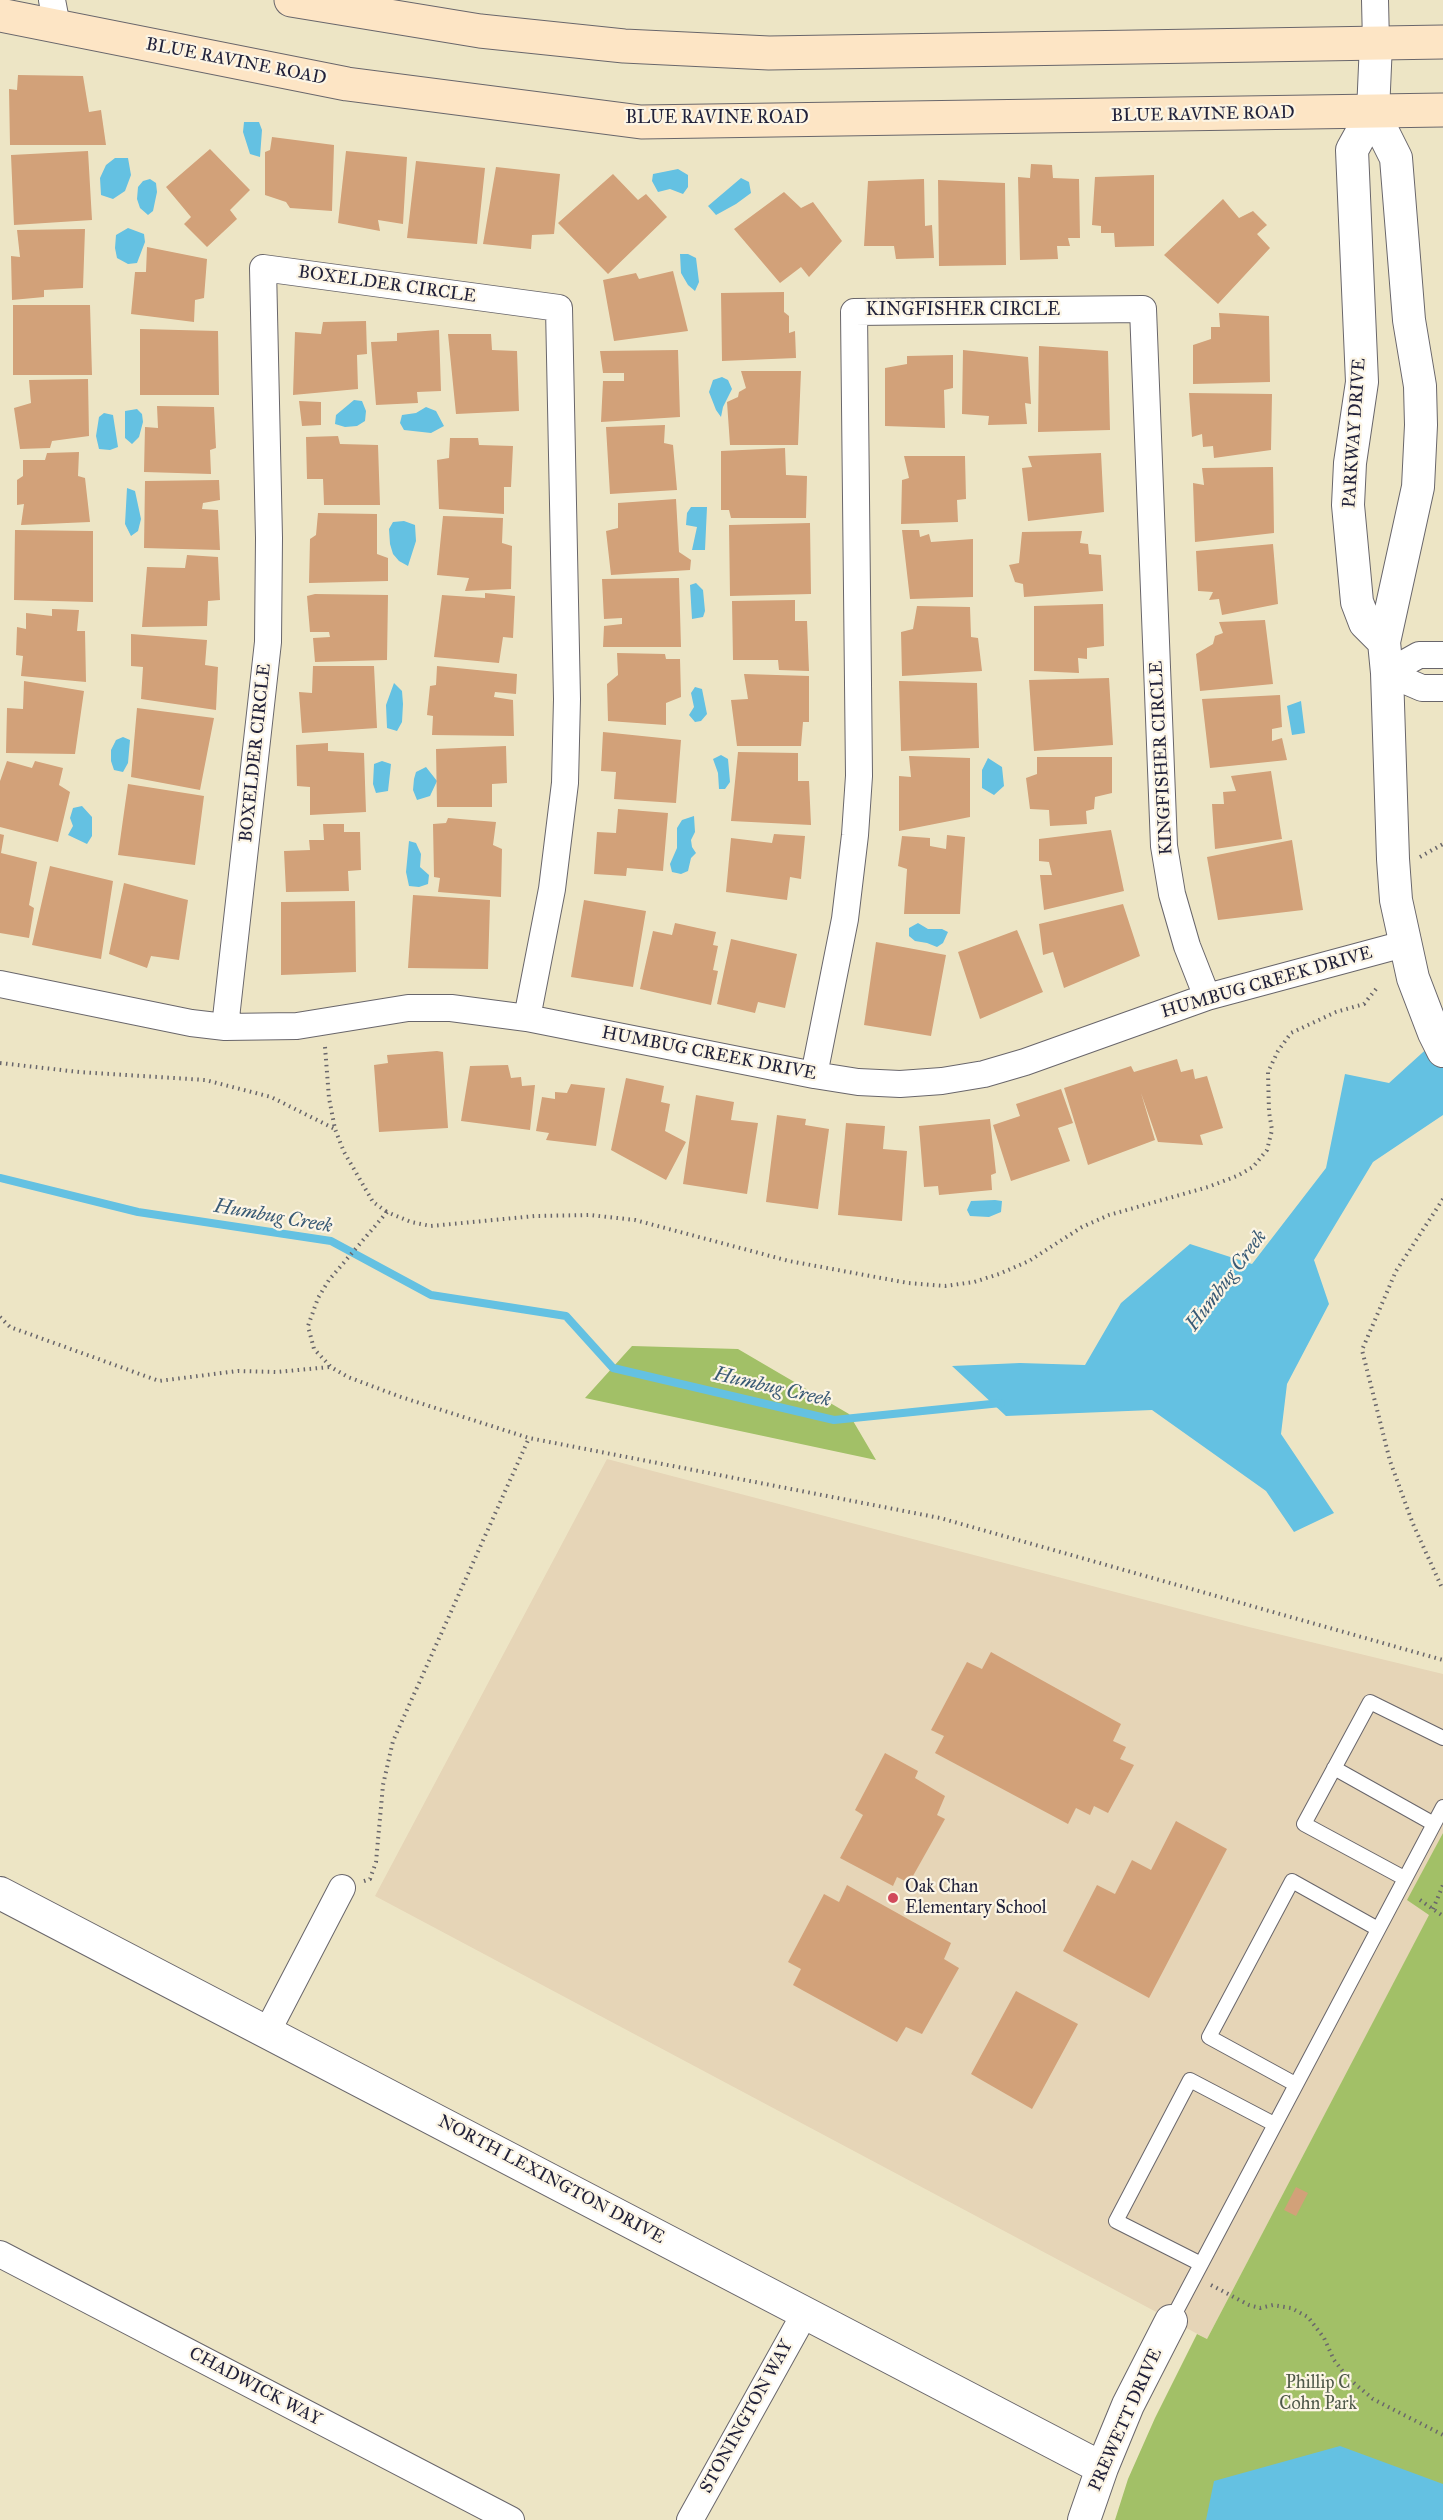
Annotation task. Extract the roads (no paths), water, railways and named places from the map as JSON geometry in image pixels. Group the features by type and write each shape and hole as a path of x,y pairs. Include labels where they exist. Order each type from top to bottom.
{"main road":[{"path":"291,0 480,31 624,46 769,52 1443,42"},
{"name":"BLUE RAVINE ROAD","path":"0,15 55,13 347,84 641,122 1443,110"}],"street":[{"path":"1375,0 1376,43"},
{"name":"PARKWAY DRIVE","path":"1376,43 1373,112 1352,150 1362,382 1350,463 1348,505 1357,602 1365,623 1384,642"},
{"name":"PARKWAY DRIVE","path":"1373,112 1396,158 1409,320 1420,386 1418,487 1384,642 1393,859 1396,900 1404,944 1416,987 1438,1042"},
{"name":"BOXELDER CIRCLE","path":"225,1027 268,642 269,538 263,268 559,308 567,699 564,783 552,889 527,1018"},
{"name":"KINGFISHER CIRCLE","path":"814,1075 845,919 859,776 854,312 1143,309 1164,846 1172,894 1187,946 1207,997"},
{"path":"1387,673 1419,655 1443,656"},
{"path":"1387,673 1422,688 1443,688"},
{"name":"HUMBUG CREEK DRIVE","path":"0,984 191,1023 225,1027 255,1028 325,1022 366,1013 419,1008 451,1008 527,1018 814,1075 858,1082 900,1084 942,1081 984,1074 1025,1062 1207,997 1404,944"},
{"path":"267,2032 342,1888"},
{"name":"NORTH LEXINGTON DRIVE","path":"3,1901 267,2032 1102,2468"},
{"name":"CHADWICK WAY","path":"0,2254 511,2520"},
{"name":"STONINGTON WAY","path":"690,2520 805,2313"},
{"name":"PREWETT DRIVE","path":"1084,2520 1128,2405 1171,2321"}],"lane":[{"path":"1404,1878 1304,1824 1370,1702 1443,1738"},
{"path":"1334,1768 1434,1824"},
{"path":"1171,2321 1443,1807"},
{"path":"1295,2084 1209,2037 1292,1881 1378,1929"},
{"path":"1198,2271 1116,2221 1190,2080 1274,2124"}],"water":[{"path":"244,122 259,122 262,130 260,157 250,154 243,132"},
{"path":"115,158 128,158 131,175 125,191 113,199 101,195 100,178 106,165"},
{"path":"678,169 688,175 688,187 683,194 670,189 658,192 652,181 653,174"},
{"path":"741,178 749,182 751,193 716,215 708,206"},
{"path":"150,179 156,183 157,192 153,211 148,215 140,208 137,199 138,187 143,181"},
{"path":"128,228 144,234 145,242 137,263 128,264 117,258 116,235"},
{"path":"680,254 688,254 696,258 699,282 695,291 688,285 681,273"},
{"path":"722,377 728,380 732,389 721,417 709,392 713,380"},
{"path":"354,400 362,401 366,411 365,421 357,426 345,427 335,424 336,415"},
{"path":"426,407 436,411 444,426 431,433 404,430 400,423 402,415 416,413"},
{"path":"137,409 142,414 143,422 139,437 132,444 125,438 125,411"},
{"path":"104,413 113,415 118,447 110,450 99,449 96,436 99,417"},
{"path":"127,488 135,491 141,519 138,531 131,536 125,524"},
{"path":"691,507 707,507 705,550 692,550 697,527 686,525 687,513"},
{"path":"404,521 415,525 416,541 408,566 393,554 390,544 389,529 393,522"},
{"path":"696,583 703,590 705,611 703,617 692,619 690,585"},
{"path":"394,683 402,691 403,704 402,722 397,731 387,728 386,705"},
{"path":"695,687 702,689 707,714 701,721 695,722 689,715 694,707 691,693"},
{"path":"1301,701 1305,733 1292,735 1287,706"},
{"path":"123,737 130,740 128,763 123,772 114,770 111,750 116,740"},
{"path":"721,755 728,759 730,782 725,789 719,789 718,773 713,759"},
{"path":"988,758 1002,767 1004,786 994,795 982,788 982,770"},
{"path":"382,761 391,764 388,791 376,793 373,784 374,764"},
{"path":"426,767 437,781 430,796 417,800 413,790 414,779 416,772"},
{"path":"82,806 92,817 92,836 87,844 68,835 73,826 70,818 73,808"},
{"path":"694,816 695,832 691,840 696,853 691,858 688,871 681,874 672,872 670,864 677,848 677,828 682,820"},
{"path":"409,841 416,843 421,854 420,867 429,875 428,884 419,887 409,886 406,872"},
{"path":"918,923 928,929 942,929 948,932 943,943 937,947 915,941 909,936 909,928"},
{"path":"1443,1034 1443,1115 1373,1162 1314,1260 1329,1304 1287,1384 1281,1434 1334,1513 1294,1532 1266,1491 1152,1410 1006,1416 952,1366 1020,1363 1085,1365 1121,1303 1190,1244 1252,1264 1326,1168 1345,1074 1389,1083"},
{"path":"971,1201 1002,1201 1001,1212 989,1217 970,1216 967,1210"},
{"path":"1340,2446 1443,2484 1443,2520 1206,2520 1214,2481"}],"waterway":[{"name":"Humbug Creek","path":"0,1178 138,1212 331,1241 431,1295 566,1316 613,1368 834,1420 1001,1403"}],"place":[{"name":"Oak Chan Elementary School","path":"893,1898"}],"park label":[{"name":"Phillip C Cohn Park","path":"1318,2394"}]}
